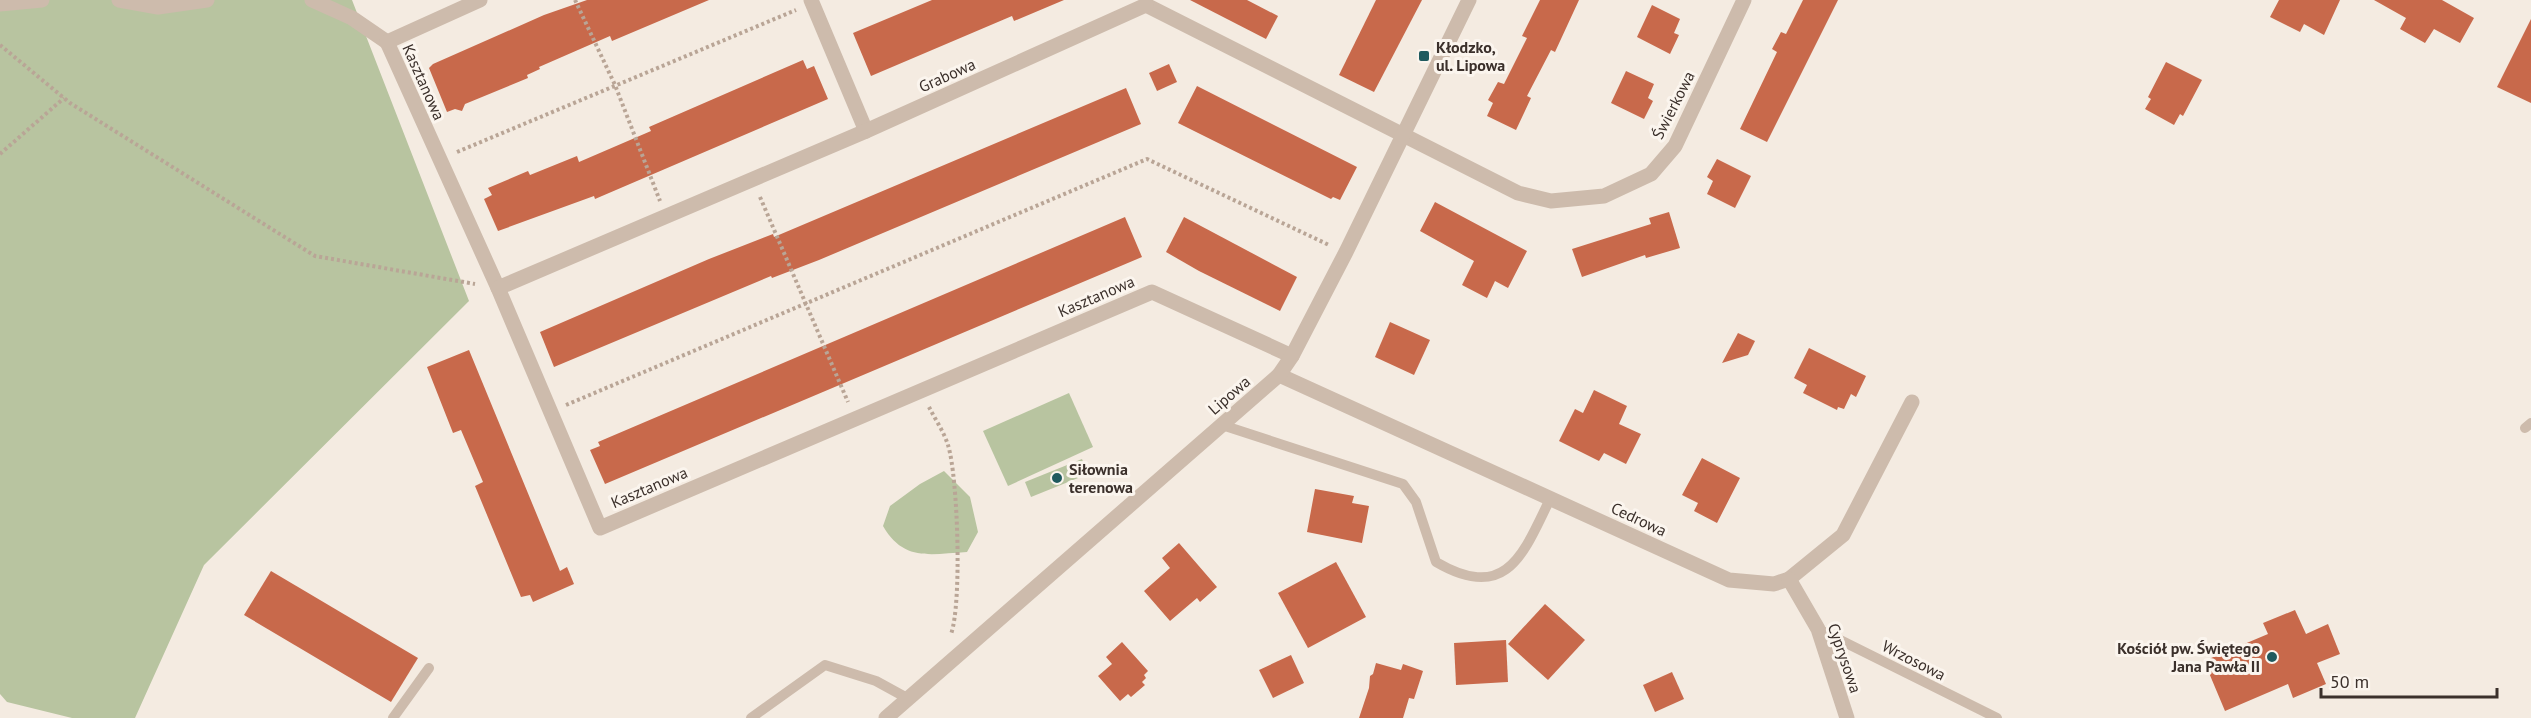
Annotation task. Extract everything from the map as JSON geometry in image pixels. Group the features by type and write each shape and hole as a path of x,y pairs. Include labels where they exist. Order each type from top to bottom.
{"street":[{"path":"0,4 42,0"},
{"path":"119,0 158,7 207,0"},
{"path":"312,0 352,18 387,42"},
{"name":"Kasztanowa","path":"480,0 387,42 498,288 600,528 1152,292 1292,356"},
{"name":"Lipowa","path":"886,718 1279,375 1292,356 1346,252 1469,0"},
{"name":"Świerkowa","path":"1402,135 1518,193 1551,201 1604,196 1651,174 1675,146 1744,0"},
{"path":"812,1 866,131"},
{"name":"Grabowa","path":"498,288 866,131 1147,3 1402,135"},
{"name":"Cedrowa","path":"1279,375 1729,580 1774,584 1790,579"},
{"path":"1790,579 1843,535 1912,402"},
{"name":"Cyprysowa","path":"1790,579 1818,629 1846,718"}],"lane":[{"path":"1222,424 1403,484 1416,502 1436,562 1455,574 1492,578 1513,565 1530,541 1550,499"},
{"name":"Wrzosowa","path":"1818,629 1997,718"},
{"path":"751,718 825,665 876,681 907,698"},
{"path":"393,718 429,668"}],"path":[{"path":"575,0 615,85 666,216"},
{"path":"439,159 812,1"},
{"path":"0,45 64,98 315,256 498,288"},
{"path":"0,154 64,98"},
{"path":"550,411 1147,159 1346,252"},
{"path":"753,179 855,419"},
{"path":"920,391 948,444 955,492 957,565 955,623 937,673"}],"green space":[{"path":"0,0 352,0 469,301 204,565 135,718 72,718 7,702 0,694"},
{"path":"1069,393 1093,447 1008,486 983,431"},
{"name":"Siłownia terenowa","path":"1082,459 1088,474 1031,497 1025,482"},
{"path":"944,471 970,497 978,532 967,552 930,554 909,551 891,538 883,526 890,506 920,484"}],"building":[{"path":"587,0 709,0 612,41 610,36 539,67 540,69 527,75 528,78 465,104 462,111 455,109 447,112 429,68 433,64 544,15"},
{"path":"932,0 1064,0 1014,21 1012,16 871,76 853,33"},
{"path":"1190,0 1247,0 1278,16 1266,39"},
{"path":"1376,0 1422,0 1374,92 1339,75"},
{"path":"1540,0 1579,0 1555,52 1551,50 1527,96 1531,98 1516,130 1487,116 1493,103 1488,100 1498,82 1504,84 1527,38 1522,36"},
{"path":"1803,0 1838,0 1767,142 1740,129 1777,52 1772,49 1781,32 1786,34"},
{"path":"2279,0 2340,0 2324,35 2304,24 2300,32 2270,17"},
{"path":"2374,0 2442,0 2474,18 2460,43 2434,29 2425,43 2400,29 2406,18"},
{"path":"1652,5 1680,19 1674,33 1679,35 1670,54 1637,37"},
{"path":"2531,19 2531,103 2497,87"},
{"path":"803,60 807,69 814,66 828,99 595,199 594,196 498,231 484,199 492,195 488,188 528,171 530,175 577,156 579,162 651,131 649,127"},
{"path":"2166,62 2202,80 2183,116 2180,114 2174,125 2145,109 2151,99 2148,97"},
{"path":"1169,64 1177,82 1157,91 1149,73"},
{"path":"1626,71 1654,84 1648,98 1653,101 1644,119 1611,103"},
{"path":"1197,86 1357,167 1340,200 1333,197 1331,199 1178,123"},
{"path":"1126,88 1141,124 819,260 772,278 771,276 554,367 540,332 709,259 773,234 774,237"},
{"path":"1717,159 1751,176 1735,208 1707,194 1713,181 1707,177"},
{"path":"1435,202 1527,251 1508,288 1495,281 1487,298 1462,285 1474,261 1420,231"},
{"path":"1669,212 1680,248 1646,258 1645,255 1582,277 1572,249 1651,224 1649,218"},
{"path":"1125,217 1142,257 605,484 590,450 600,446 598,442"},
{"path":"1184,217 1297,277 1280,311 1166,252"},
{"path":"1390,322 1430,340 1414,375 1375,357"},
{"path":"1738,333 1755,341 1748,355 1722,363"},
{"path":"1809,348 1866,376 1856,397 1851,394 1844,409 1838,407 1837,410 1803,393 1807,385 1794,378"},
{"path":"469,350 560,571 567,567 574,584 533,602 530,595 521,597 475,486 483,482 461,430 453,433 427,367"},
{"path":"1594,390 1627,406 1619,424 1641,434 1626,464 1604,453 1599,461 1559,441 1575,409 1583,413"},
{"path":"1702,458 1740,478 1717,523 1694,511 1698,503 1682,495"},
{"path":"1315,489 1354,496 1352,503 1369,506 1362,543 1307,532"},
{"path":"1179,543 1217,587 1200,602 1197,598 1170,621 1144,591 1170,568 1162,558"},
{"path":"1336,562 1366,617 1308,648 1278,593"},
{"path":"271,571 418,658 391,702 244,615"},
{"path":"1545,604 1585,640 1548,680 1508,644"},
{"name":"Kościół pw. Świętego Jana Pawła II","path":"2295,610 2306,634 2328,624 2340,654 2317,663 2326,684 2293,698 2288,684 2225,711 2204,661 2268,634 2263,623"},
{"path":"1506,640 1508,682 1456,685 1454,643"},
{"path":"1122,642 1148,671 1142,682 1145,685 1131,697 1128,694 1120,701 1098,676 1112,664 1106,657"},
{"path":"1291,655 1304,683 1273,698 1259,670"},
{"path":"1376,663 1401,670 1403,664 1423,671 1414,699 1409,698 1403,718 1359,718 1369,688 1370,676 1373,674"},
{"path":"1672,672 1684,699 1655,712 1643,685"}],"place":[{"name":"Kłodzko, ul. Lipowa","path":"1424,56"},
{"name":"Siłownia terenowa","path":"1057,478"},
{"name":"Kościół pw. Świętego Jana Pawła II","path":"2272,657"}]}
